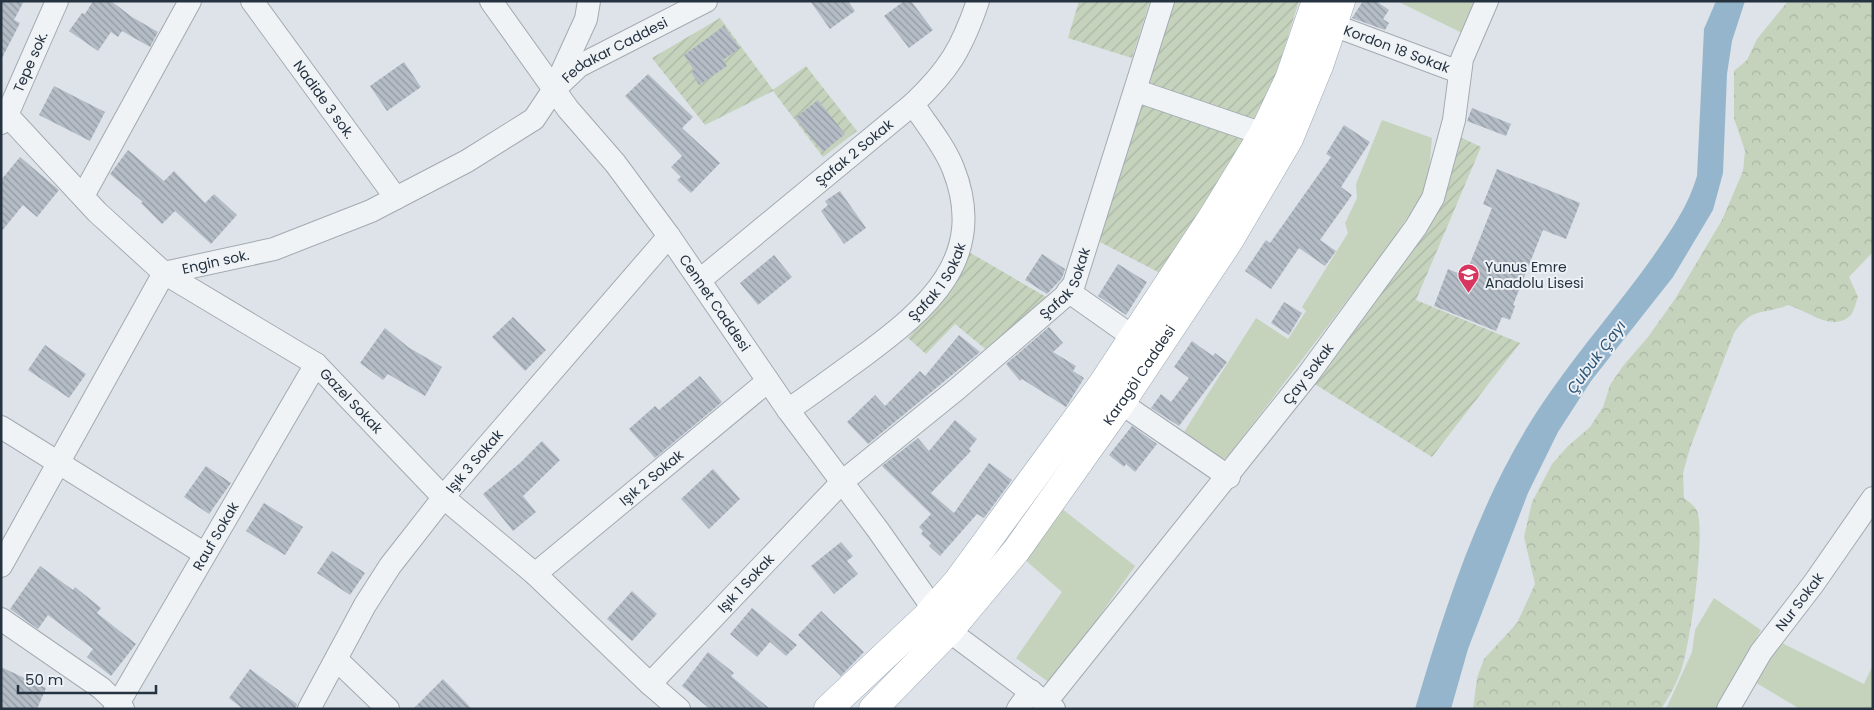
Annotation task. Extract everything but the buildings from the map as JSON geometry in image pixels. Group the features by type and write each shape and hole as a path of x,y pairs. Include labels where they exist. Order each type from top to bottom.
{"main road":[{"path":"828,709 933,608 957,582 995,533 1133,337 1213,216 1263,134 1289,79 1316,1"},
{"name":"Karagöl Caddesi","path":"873,709 949,630 1016,551 1121,403 1229,241 1275,166 1306,100 1337,13"}],"street":[{"name":"Tepe sok.","path":"4,119 57,1"},
{"path":"83,196 190,1"},
{"name":"Nadide 3 sok.","path":"252,1 396,198"},
{"name":"Cennet Caddesi","path":"491,1 568,109 615,163 669,236 788,410 949,630 1044,701"},
{"path":"554,89 586,19 589,1"},
{"name":"Fedakar Caddesi","path":"554,89 579,66 706,1"},
{"name":"Şafak 2 Sokak","path":"700,280 913,104 944,72 956,56 978,1"},
{"name":"Şafak Sokak","path":"842,482 957,389 1068,291 1080,270 1137,91 1163,1"},
{"name":"Çay Sokak","path":"1018,709 1044,701 1229,477 1377,283 1426,210 1433,198 1454,120 1459,72 1468,42 1487,1"},
{"name":"Kordon 18 Sokak","path":"1337,13 1459,72"},
{"name":"Engin sok.","path":"1,566 164,273 274,250 370,211 467,160 534,119 554,89"},
{"path":"1137,91 1263,134"},
{"name":"Şafak 1 Sokak","path":"788,410 906,324 924,307 955,263 962,236 964,214 960,187 952,167 913,104"},
{"name":"Gazel Sokak","path":"4,119 164,273 316,364 444,498 535,574 650,684 680,709"},
{"name":"Işık 3 Sokak","path":"309,709 365,605 390,566 444,498 669,236"},
{"path":"1068,291 1133,337"},
{"name":"Rauf Sokak","path":"118,707 316,364"},
{"name":"Işık 2 Sokak","path":"535,574 768,381"},
{"path":"1121,403 1229,477"},
{"path":"1,427 205,554"},
{"name":"Işık 1 Sokak","path":"650,684 842,482"},
{"name":"Nur Sokak","path":"1728,709 1761,652 1814,583 1873,498"},
{"path":"1,619 101,688 118,707"},
{"path":"337,660 388,709"}],"green space":[{"path":"1079,1 1150,1 1132,58 1068,38"},
{"path":"1168,1 1299,1 1275,78 1253,122 1143,87"},
{"path":"1397,1 1476,1 1462,33"},
{"path":"1788,1 1873,1 1873,252 1849,277 1858,297 1853,311 1844,320 1836,322 1820,319 1788,305 1752,315 1734,333 1690,448 1683,473 1684,498 1696,509 1699,523 1700,542 1696,590 1685,658 1677,681 1661,709 1473,709 1477,678 1484,659 1517,623 1535,584 1524,537 1532,502 1552,464 1568,446 1590,427 1603,407 1610,385 1675,299 1722,220 1743,171 1745,151 1734,118 1734,71 1747,60 1757,39"},
{"path":"720,18 773,90 806,66 857,131 823,157 773,91 705,125 652,58"},
{"path":"1142,101 1251,137 1162,274 1096,240"},
{"path":"1382,120 1432,138 1429,172 1423,193 1384,252 1227,458 1221,459 1184,432 1256,318 1288,339 1306,311 1302,307 1348,233 1345,223 1357,198 1356,184"},
{"path":"1460,137 1481,147 1416,300 1520,343 1432,457 1313,383 1432,222 1442,201"},
{"path":"967,251 1048,298 989,352 955,324 926,354 908,338 942,299"},
{"path":"1061,508 1135,566 1051,684 1016,658 1062,592 1024,559"},
{"path":"1714,598 1761,630 1715,709 1666,709 1692,652 1695,630"},
{"path":"1780,642 1864,684 1873,665 1873,709 1800,709 1753,681"}],"water":[{"name":"Çubuk Çayı","path":"1716,1 1745,1 1732,41 1727,74 1723,173 1713,210 1673,277 1591,381 1558,432 1528,493 1468,649 1451,709 1415,709 1455,584 1487,504 1506,465 1527,427 1551,391 1652,258 1678,219 1689,198 1697,176 1704,29"}],"place":[{"name":"Yunus Emre Anadolu Lisesi","path":"1469,294"}]}
